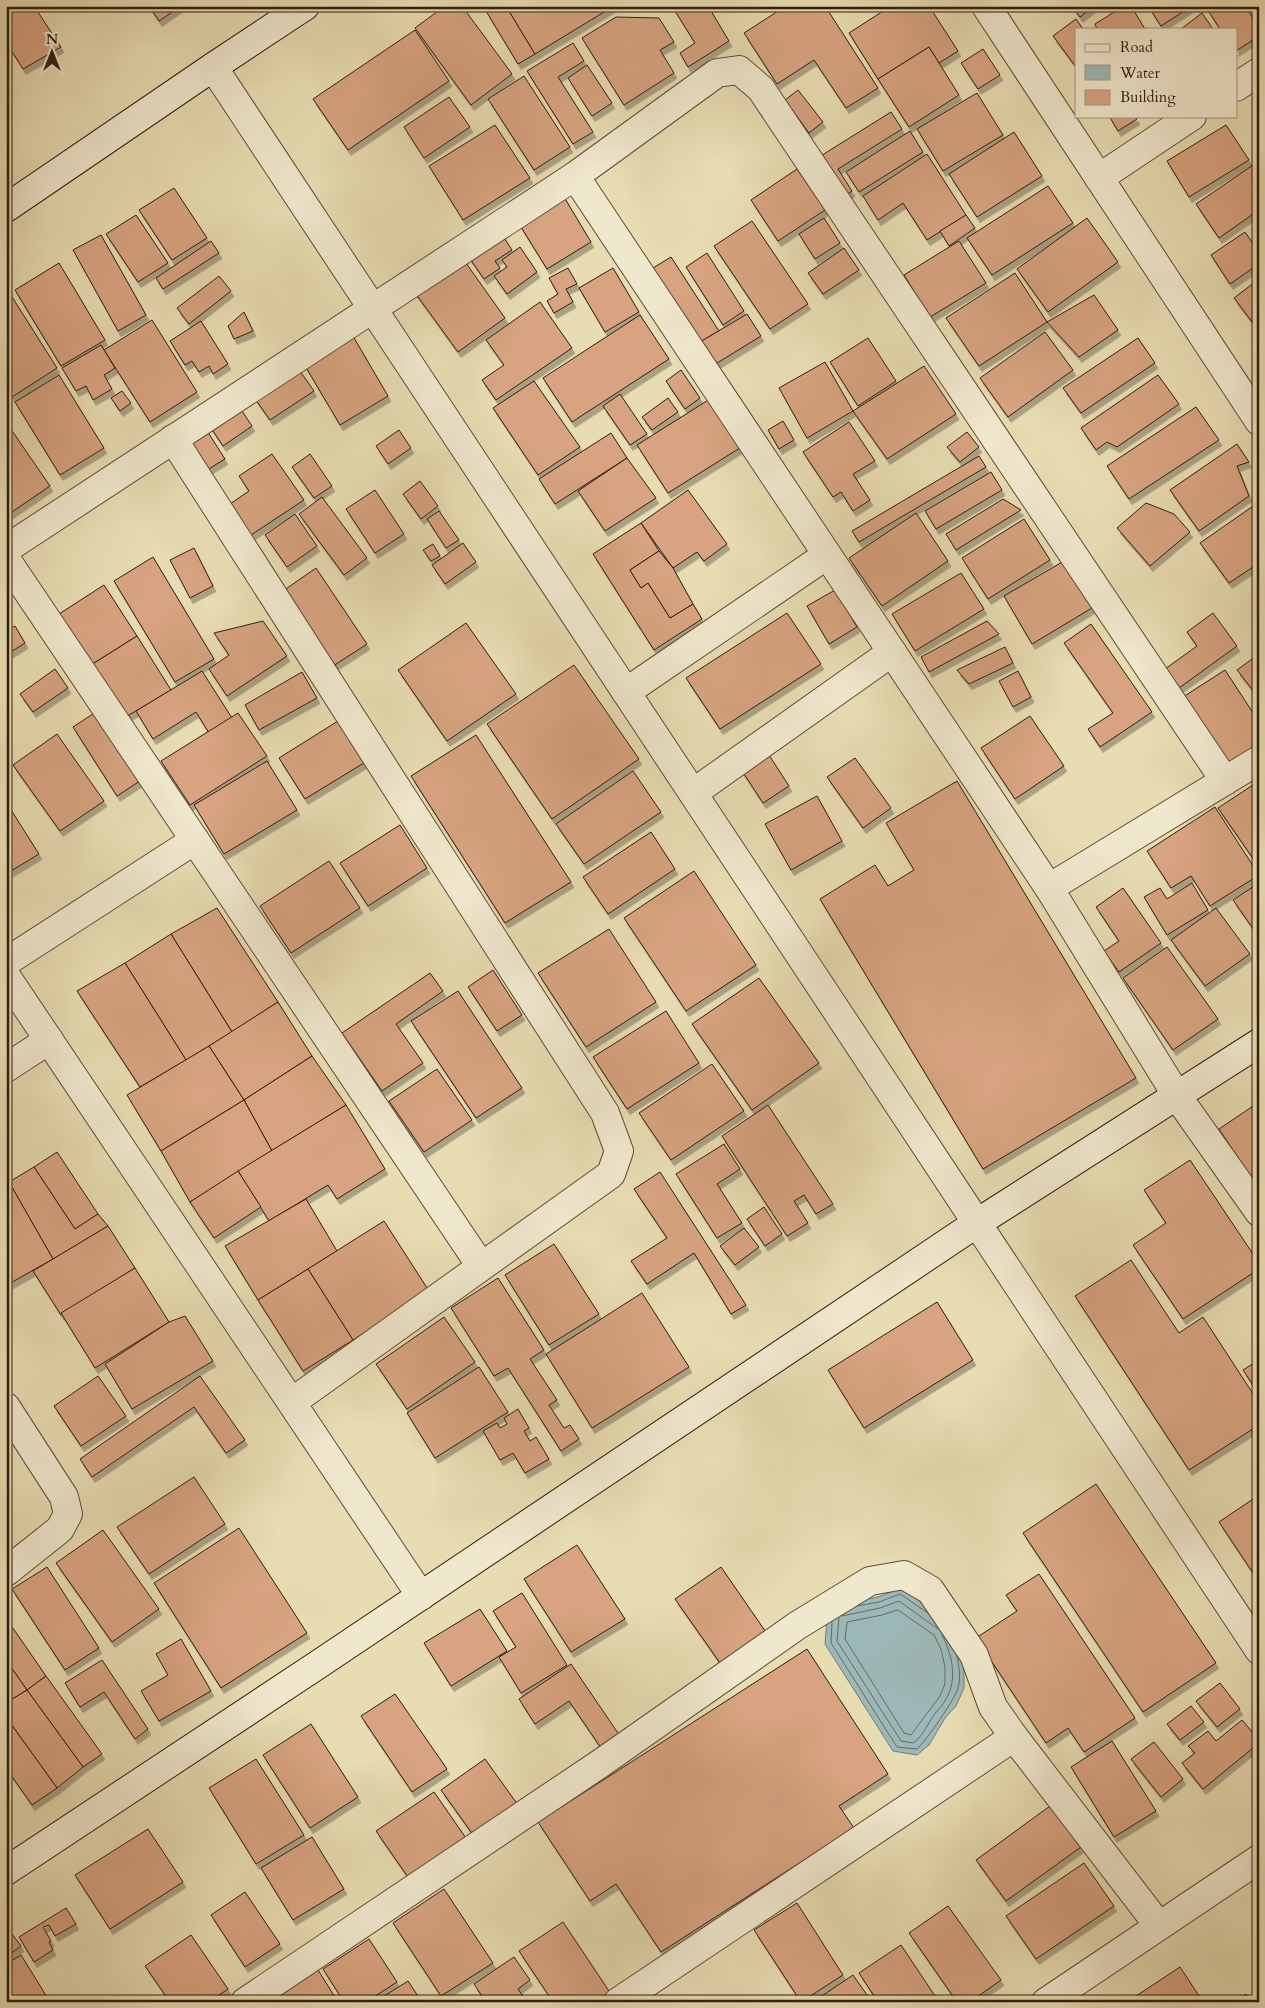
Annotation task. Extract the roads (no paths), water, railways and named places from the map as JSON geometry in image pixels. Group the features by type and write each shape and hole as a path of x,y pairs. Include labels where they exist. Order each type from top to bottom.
{"street":[{"path":"6,208 213,66 305,6"},
{"path":"986,6 1259,421"},
{"path":"213,66 1259,1650"},
{"path":"6,549 575,176 717,72 739,70 761,89 1225,781"},
{"path":"1238,86 1259,72"},
{"path":"1099,178 1189,118"},
{"path":"575,176 1049,888 1176,1096 1259,1212"},
{"path":"173,439 605,1113 619,1151 611,1174 292,1402"},
{"path":"626,692 827,555"},
{"path":"6,559 481,1266"},
{"path":"693,793 892,652"},
{"path":"1049,888 1259,760"},
{"path":"6,962 195,840"},
{"path":"6,976 421,1596"},
{"path":"6,1068 49,1040"},
{"path":"6,1871 977,1224 1259,1043"},
{"path":"6,1407 64,1497 68,1514 60,1529 6,1572"},
{"path":"245,2002 601,1763 798,1625 870,1581 904,1575 930,1590 974,1655 993,1707 1159,1926"},
{"path":"618,2002 1014,1737"},
{"path":"1046,2002 1259,1859"}],"water":[{"path":"901,1588 948,1622 964,1664 964,1688 956,1706 945,1718 929,1745 917,1755 893,1751 825,1644 828,1607 878,1597"}]}
